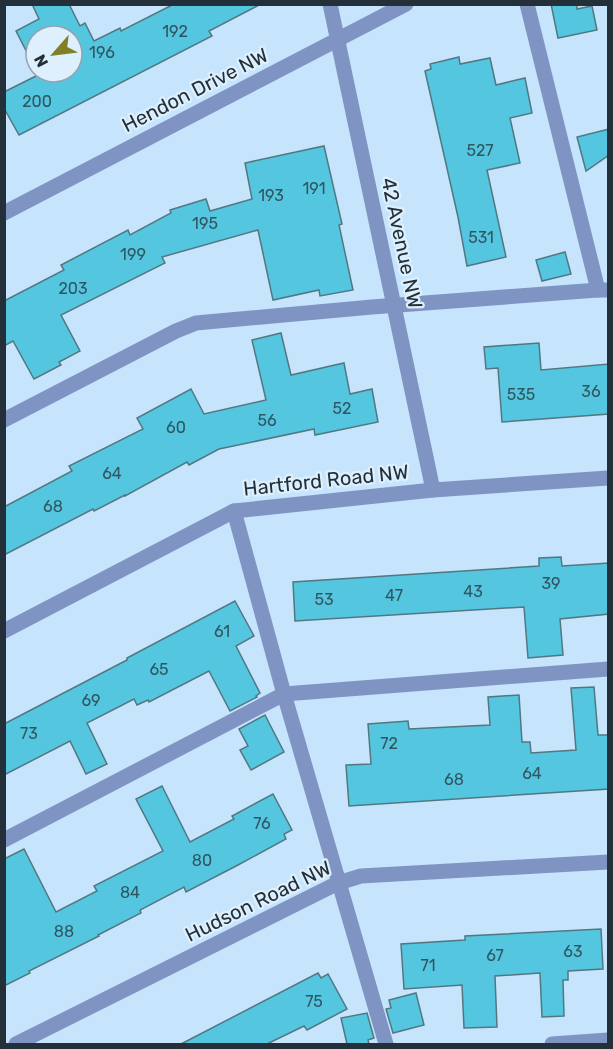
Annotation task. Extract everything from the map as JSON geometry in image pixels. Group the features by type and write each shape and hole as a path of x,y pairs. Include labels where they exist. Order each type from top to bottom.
{"street":[{"name":"42 Avenue NW","path":"330,4 433,490"},
{"name":"Hendon Drive NW","path":"4,213 406,4"},
{"path":"4,420 176,331 196,323 395,305 603,290 527,4"},
{"name":"Hartford Road NW","path":"4,631 234,511 433,490 609,478"},
{"path":"234,511 284,694 386,1044"},
{"path":"4,840 284,694 609,669"},
{"name":"Hudson Road NW","path":"16,1044 338,883 360,876 609,862"},
{"path":"552,1044 609,1040"}],"building":[{"path":"32,4 69,4 79,24 29,24 39,19"},
{"path":"174,4 261,4 209,31 212,36 19,135 4,108 4,92 24,82 24,84 84,84 85,23 94,41 120,28 121,31"},
{"path":"551,4 577,4 577,9 592,6 597,30 558,38"},
{"path":"24,27 24,47 16,31"},
{"path":"459,57 460,64 490,58 496,85 525,78 532,113 510,118 520,163 487,170 506,257 467,266 425,71 431,69 430,64"},
{"path":"609,129 609,155 586,171 577,137"},
{"path":"324,146 342,224 339,225 353,290 320,296 319,290 273,300 258,230 162,257 165,263 61,315 80,351 59,362 61,365 34,379 13,341 4,346 4,301 64,270 61,265 128,230 130,235 171,213 170,210 206,199 210,211 252,199 245,163"},
{"path":"565,252 571,274 542,281 536,260"},
{"path":"281,333 291,375 344,363 350,394 372,389 378,422 315,435 314,429 219,449 189,465 187,462 125,496 94,511 93,509 4,555 4,507 72,471 69,466 143,429 137,418 191,389 204,414 266,400 252,340"},
{"path":"539,343 541,370 609,364 609,414 502,422 498,368 486,369 484,347"},
{"path":"561,557 562,566 609,563 609,614 560,619 563,655 528,658 524,607 295,621 293,582 539,566 539,558"},
{"path":"235,601 254,636 236,646 260,693 257,697 230,711 209,671 149,702 148,700 137,705 134,699 87,723 107,764 86,774 70,741 4,775 4,724"},
{"path":"594,687 598,735 609,735 609,789 349,806 346,765 371,764 368,724 408,721 409,729 490,725 488,697 519,695 522,742 530,742 531,753 576,750 571,688"},
{"path":"265,715 284,752 251,770 240,750 248,746 239,729"},
{"path":"162,786 190,842 234,819 232,816 273,794 292,830 284,834 286,839 238,865 186,892 184,887 140,910 141,913 4,986 4,859 24,849 56,912 97,891 94,886 163,851 136,799"},
{"path":"601,929 603,969 568,971 568,980 563,980 564,1016 542,1017 540,973 495,976 497,1027 464,1028 462,985 404,989 401,944 465,940 465,936"},
{"path":"318,973 321,978 328,974 347,1009 307,1030 304,1026 267,1044 181,1044"},
{"path":"416,993 424,1025 393,1033 386,1009 391,1008 389,1000"},
{"path":"367,1013 374,1038 368,1040 369,1044 347,1044 341,1018"}]}
